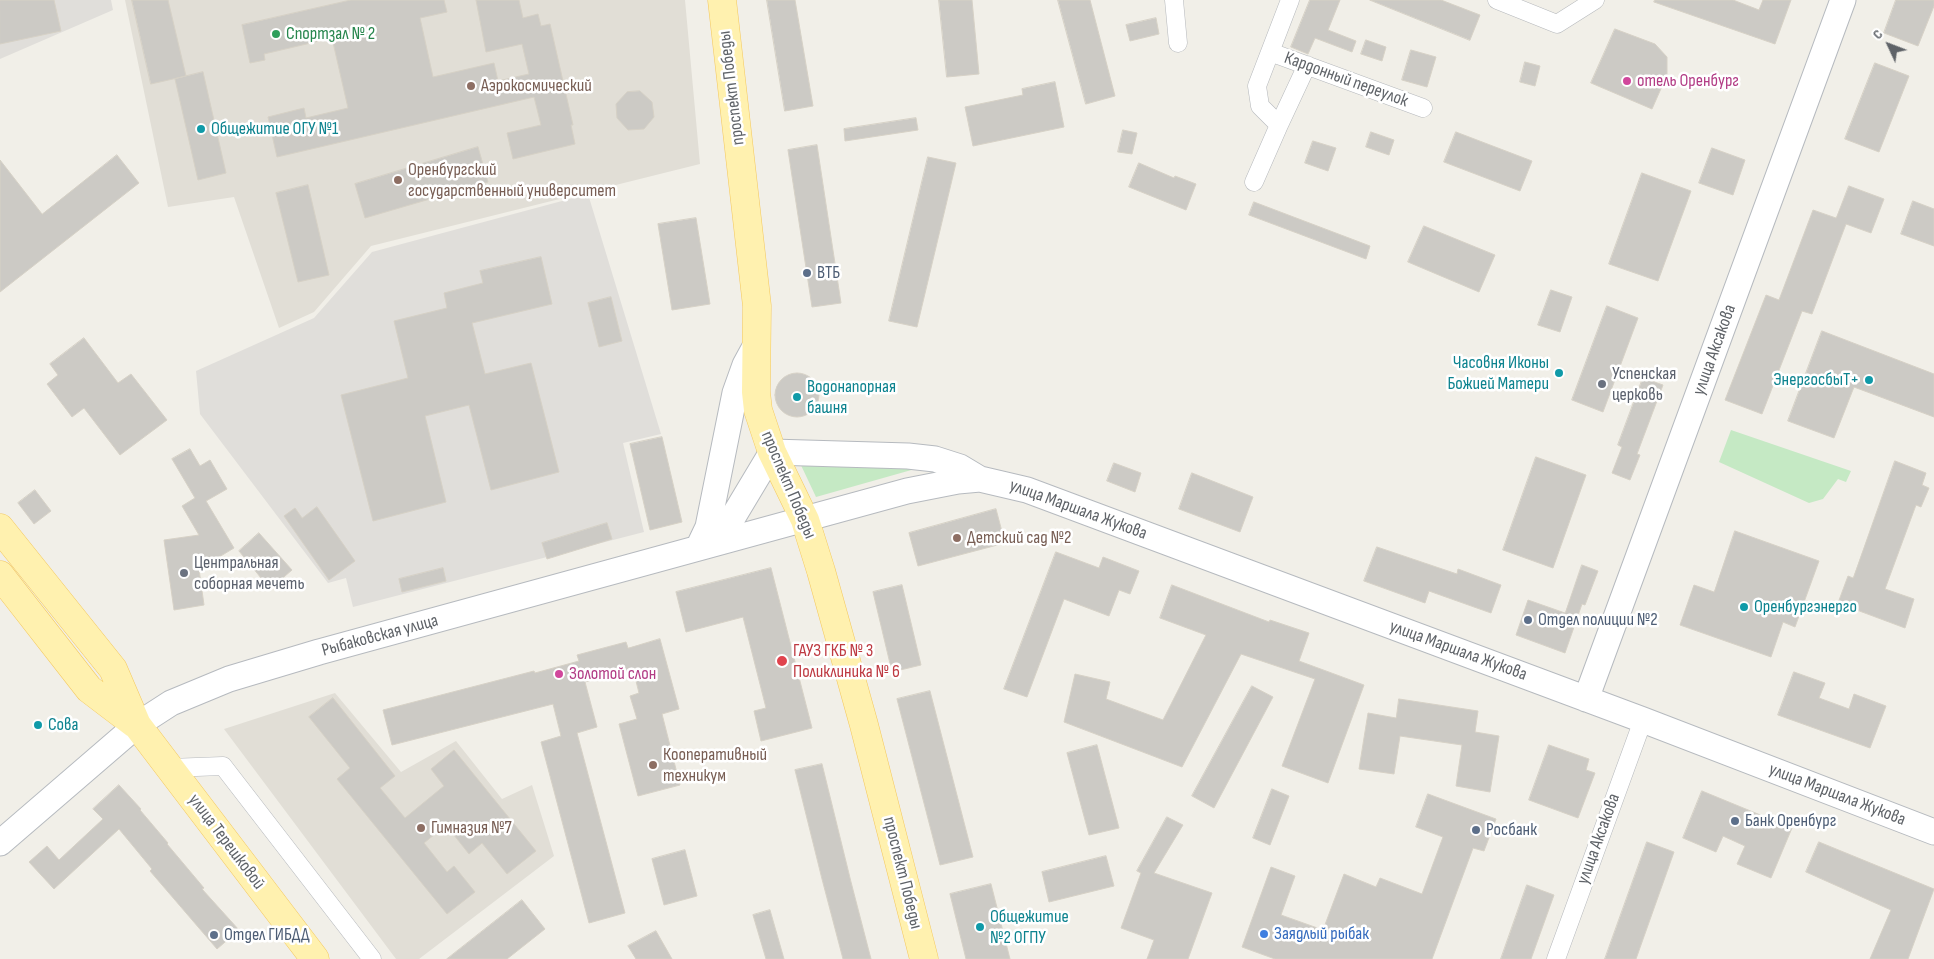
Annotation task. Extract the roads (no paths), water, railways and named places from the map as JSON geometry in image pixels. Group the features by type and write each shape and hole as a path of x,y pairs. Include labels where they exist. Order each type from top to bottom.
{"main road":[{"name":"проспект Победы","path":"722,0 756,296 756,392 758,410 772,452 805,520 822,570 924,959"},
{"name":"улица Аксакова","path":"1586,699 1843,0"},
{"path":"708,545 708,527 735,392 745,365 757,343"},
{"path":"708,545 772,452"},
{"name":"улица Маршала Жукова","path":"772,452 855,453 926,458 960,467 980,479 1027,490 1643,720 1934,832"},
{"name":"улица Маршала Жукова","path":"805,520 907,491 958,481 980,479"},
{"name":"Рыбаковская улица","path":"0,844 137,725 171,703 230,678 708,545 805,520"},
{"name":"улица Терешковой","path":"0,528 113,669 137,725 315,959"},
{"name":"улица Терешковой","path":"0,575 89,689 137,725"}],"street":[{"path":"1174,0 1178,43"},
{"path":"1279,126 1260,106 1257,86 1290,0"},
{"path":"1497,0 1557,24 1596,0"},
{"name":"Кардонный переулок","path":"1270,52 1423,108"},
{"path":"1254,182 1307,65"},
{"name":"улица Аксакова","path":"1556,959 1643,720"},
{"path":"169,768 223,766 372,959"}],"place":[{"name":"Спортзал № 2","path":"276,34"},
{"name":"отель Оренбург","path":"1627,81"},
{"name":"Аэрокосмический","path":"471,86"},
{"name":"Общежитие ОГУ №1","path":"201,129"},
{"name":"Оренбургский государственный университет","path":"398,180"},
{"name":"ВТБ","path":"807,273"},
{"name":"Часовня Иконы Божией Матери","path":"1559,373"},
{"name":"ЭнергосбыТ+","path":"1869,380"},
{"name":"Успенская церковь","path":"1602,384"},
{"name":"Водонапорная башня","path":"797,397"},
{"name":"Детский сад №2","path":"957,538"},
{"name":"Центральная соборная мечеть","path":"184,573"},
{"name":"Оренбургэнерго","path":"1744,607"},
{"name":"Отдел полиции №2","path":"1528,620"},
{"name":"ГАУЗ ГКБ № 3 Поликлиника № 6","path":"782,661"},
{"name":"Золотой слон","path":"559,674"},
{"name":"Сова","path":"38,725"},
{"name":"Кооперативный техникум","path":"653,765"},
{"name":"Банк Оренбург","path":"1735,821"},
{"name":"Гимназия №7","path":"421,828"},
{"name":"Росбанк","path":"1476,830"},
{"name":"Общежитие №2 ОГПУ","path":"980,927"},
{"name":"Заядлый рыбак","path":"1264,934"},
{"name":"Отдел ГИБДД","path":"214,935"}]}
